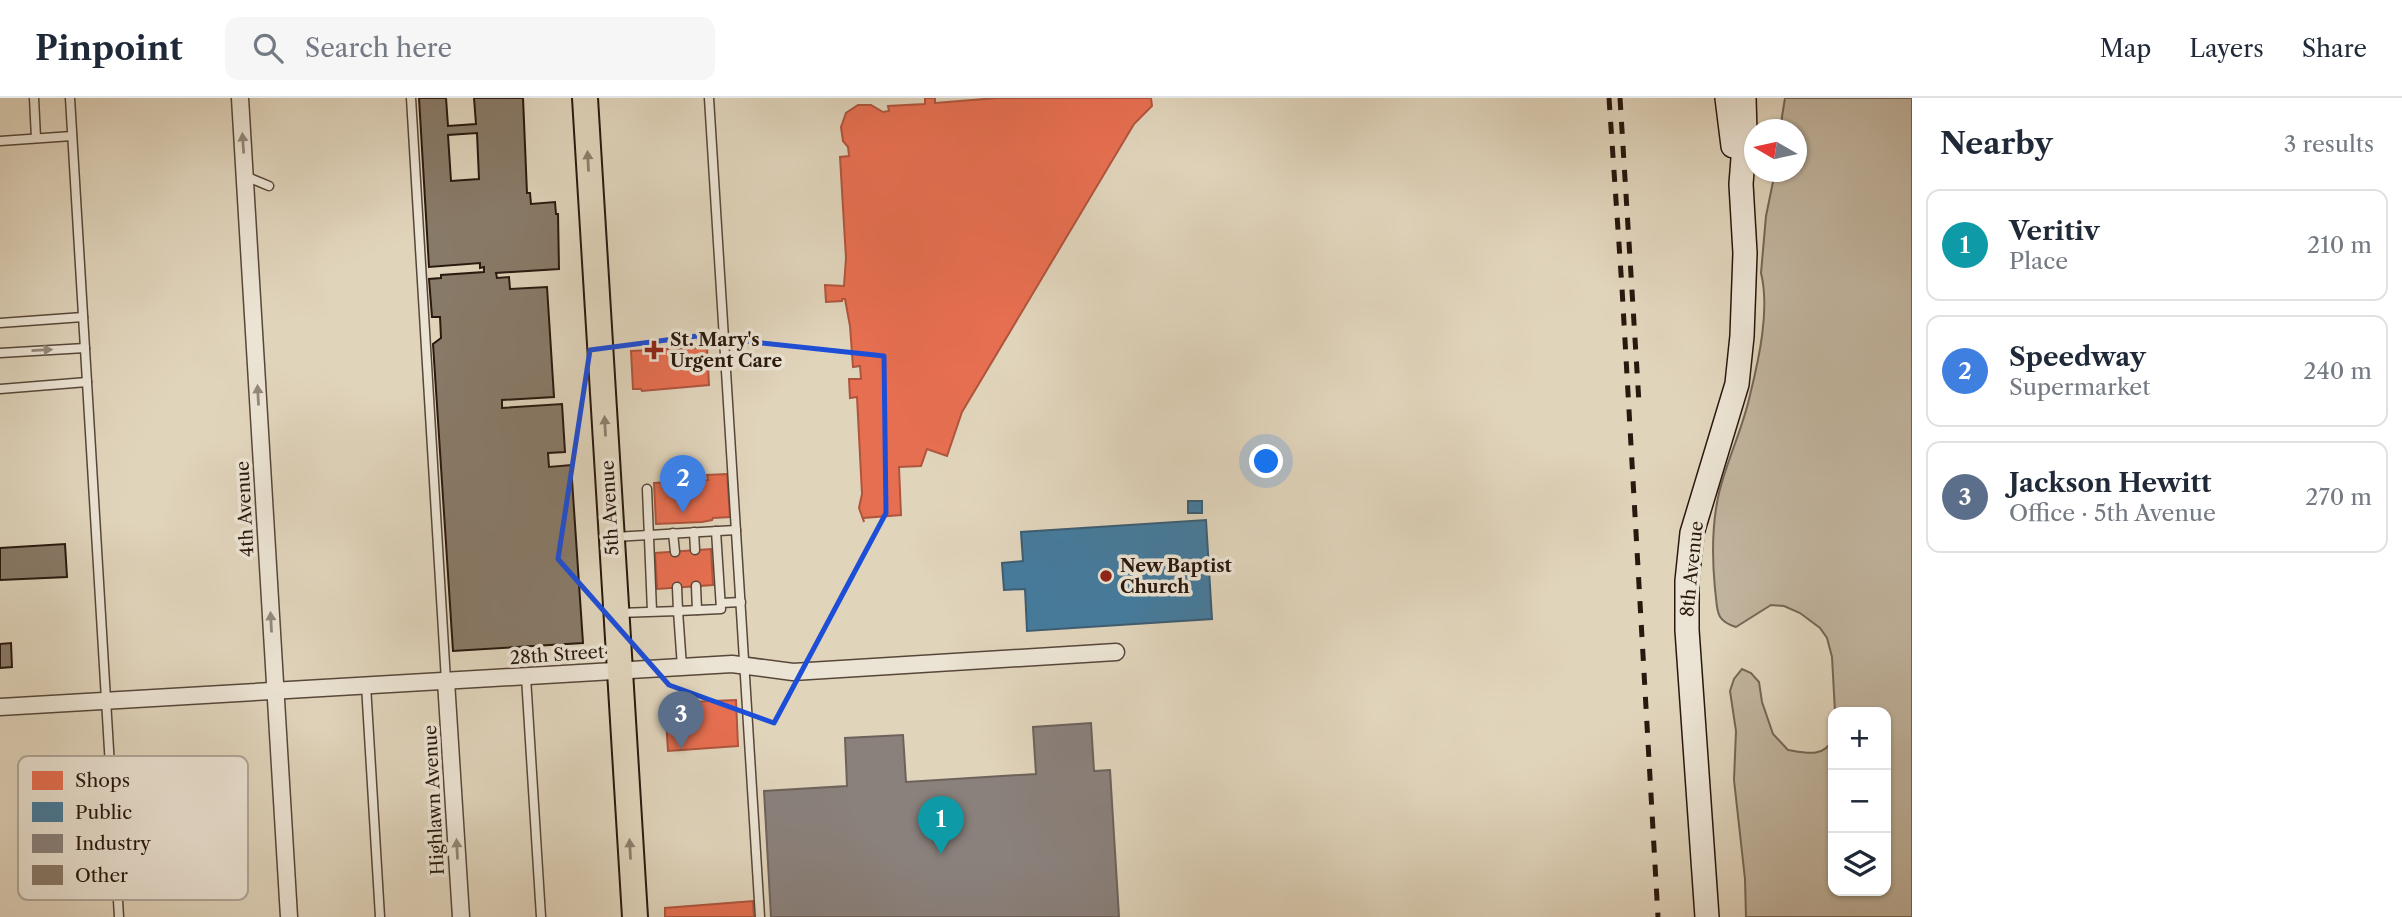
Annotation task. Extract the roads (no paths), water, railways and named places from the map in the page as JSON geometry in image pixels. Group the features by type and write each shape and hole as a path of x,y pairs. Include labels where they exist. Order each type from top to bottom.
{"main road":[{"name":"5th Avenue","path":"584,98 635,917"},
{"name":"8th Avenue","path":"1727,98 1730,133 1741,184"},
{"name":"8th Avenue","path":"1707,917 1687,630 1687,581 1692,533 1737,384 1745,253 1741,184 1745,132 1744,98"}],"street":[{"name":"4th Avenue","path":"240,98 289,917"},
{"name":"28th Street","path":"0,707 682,667 745,665 793,672 1116,652"},
{"name":"Highlawn Avenue","path":"446,681 461,917"}],"lane":[{"path":"33,98 36,138"},
{"path":"70,98 109,756"},
{"path":"411,98 446,681"},
{"path":"709,98 760,917"},
{"path":"0,141 72,136"},
{"path":"245,176 269,186"},
{"path":"0,323 83,317"},
{"path":"0,353 85,348"},
{"path":"0,389 86,382"},
{"path":"647,489 652,611"},
{"path":"611,537 736,530"},
{"path":"616,613 721,609 716,531"},
{"path":"694,532 695,550"},
{"path":"673,533 675,552"},
{"path":"696,586 697,610"},
{"path":"677,587 682,667"},
{"path":"721,603 741,602"},
{"path":"526,677 541,917"},
{"path":"366,685 380,917"}],"railway":[{"path":"1609,98 1658,917"},
{"path":"1620,98 1639,403"}],"place":[{"name":"St. Mary's Urgent Care","path":"654,350"},
{"name":"Speedway","path":"683,513"},
{"name":"New Baptist Church","path":"1106,576"},
{"name":"Jackson Hewitt","path":"681,749"},
{"name":"Veritiv","path":"941,854"}]}
